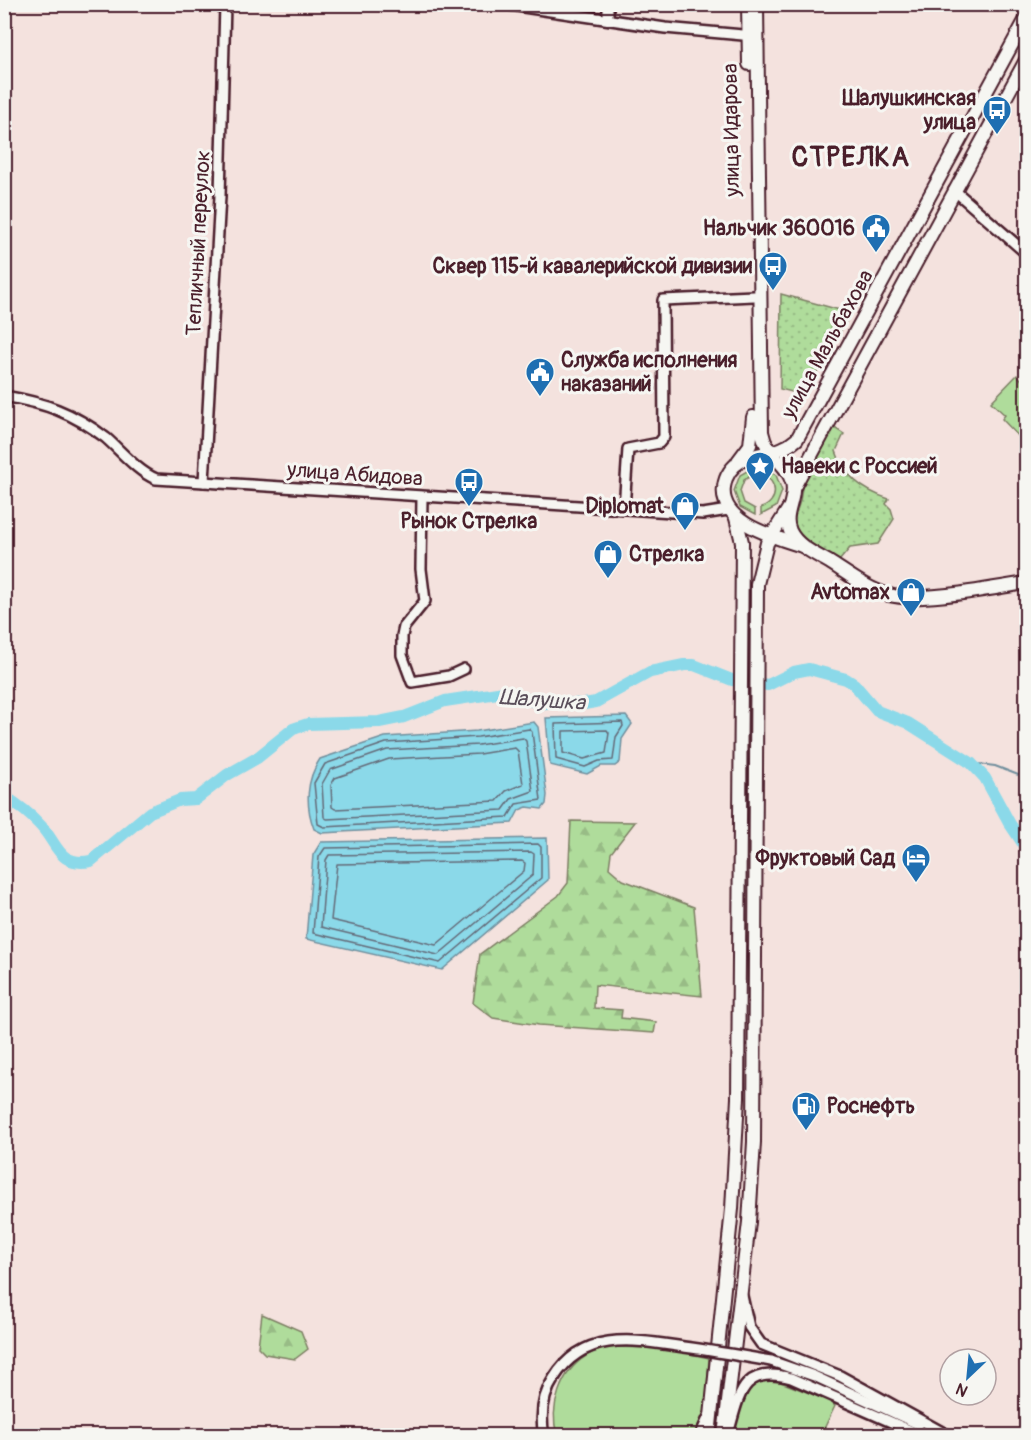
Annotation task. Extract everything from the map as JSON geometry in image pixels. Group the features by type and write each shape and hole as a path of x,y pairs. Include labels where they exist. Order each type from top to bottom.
{"main road":[{"name":"улица Идарова","path":"748,4 753,36 759,193 761,417 765,455"},
{"name":"улица Идарова","path":"709,1436 732,1209 738,1098 742,542 737,517 724,501 725,481 747,452 753,430 753,36 757,4"},
{"name":"улица Мальбахова","path":"736,465 765,455 797,439 1026,19"},
{"name":"улица Мальбахова","path":"787,511 793,489 1026,60"},
{"path":"765,455 788,472 793,489"},
{"path":"737,517 754,526 771,524 787,511"},
{"path":"726,1436 750,1213 754,1131 758,577 771,534 787,511"},
{"path":"787,511 788,525 803,546"},
{"path":"737,517 771,534 803,546 867,586 903,598 1026,584"}],"street":[{"name":"Тепличный переулок","path":"204,482 220,196 225,4"},
{"path":"503,4 753,36"},
{"path":"608,4 608,19"},
{"path":"954,190 1026,253"},
{"path":"624,509 628,449 659,443 664,437 663,300 754,296"},
{"name":"улица Абидова","path":"4,396 51,405 70,415 105,438 154,478 737,517"},
{"path":"422,497 421,569 425,601 404,630 402,655 412,682 450,676 464,669"},
{"path":"741,1292 749,1327 761,1344 840,1376 949,1436"},
{"path":"544,1436 542,1408 552,1382 569,1359 602,1342 631,1339 771,1361 814,1376 942,1436"},
{"path":"726,1436 741,1389 754,1378 774,1374 791,1377 923,1436"},
{"path":"700,1436 712,1409"}],"green space":[{"name":"Сквер 115-й кавалерийской дивизии","path":"781,294 851,313 804,395 780,389"},
{"path":"1017,375 1026,384 1026,444 1002,419 1005,415 991,402"},
{"path":"833,427 844,434 836,451 844,468 863,487 889,499 886,504 891,509 894,519 878,544 850,548 839,561 798,536 794,519 803,481"},
{"path":"754,467 754,474 744,480 740,491 744,503 755,509 755,515 740,507 734,491 740,475"},
{"path":"761,467 776,475 782,491 776,507 761,515 761,508 767,505 774,496 774,486 767,477 761,474"},
{"path":"571,821 635,822 611,853 609,868 623,880 694,907 702,996 595,985 594,1008 622,1010 621,1018 656,1022 654,1033 539,1025 493,1018 473,1003 480,954 558,896 568,883"},
{"path":"262,1314 301,1331 308,1349 295,1359 265,1354 258,1347"},
{"path":"608,1347 663,1348 709,1358 705,1416 696,1435 557,1435 554,1414 563,1381 569,1371 586,1356"},
{"path":"770,1378 828,1400 835,1406 821,1435 734,1436 741,1399 751,1387"}],"water":[{"path":"626,716 632,724 622,739 620,762 615,766 601,766 587,774 550,765 546,718"},
{"path":"534,722 538,727 547,795 546,804 542,809 527,807 519,810 512,823 322,833 314,829 309,811 308,793 312,775 320,759 385,737 477,731"},
{"path":"547,838 548,880 442,970 306,939 313,855 321,842"}],"waterway":[{"name":"Шалушка","path":"4,796 37,822 65,857 72,861 91,861 150,812 180,800 196,799 227,775 257,758 293,729 308,724 379,722 404,717 445,701 504,692 539,703 584,704 596,702 650,672 684,665 694,665 732,680 768,685 794,672 809,669 846,679 854,684 877,711 908,723 971,763 985,778 1026,848"},
{"path":"971,763 995,766 1026,778"}],"place":[{"name":"Шалушкинская улица","path":"997,136"},
{"name":"Нальчик 360016","path":"876,254"},
{"name":"Сквер 115-й кавалерийской дивизии","path":"773,292"},
{"name":"Служба исполнения наказаний","path":"540,398"},
{"name":"Навеки с Россией","path":"760,492"},
{"name":"Рынок Стрелка","path":"469,508"},
{"name":"Diplomat","path":"685,532"},
{"name":"Стрелка","path":"608,580"},
{"name":"Avtomax","path":"911,618"},
{"name":"Фруктовый Сад","path":"916,884"},
{"name":"Роснефть","path":"806,1132"}],"district":[{"name":"СТРЕЛКА","path":"851,157"}]}
